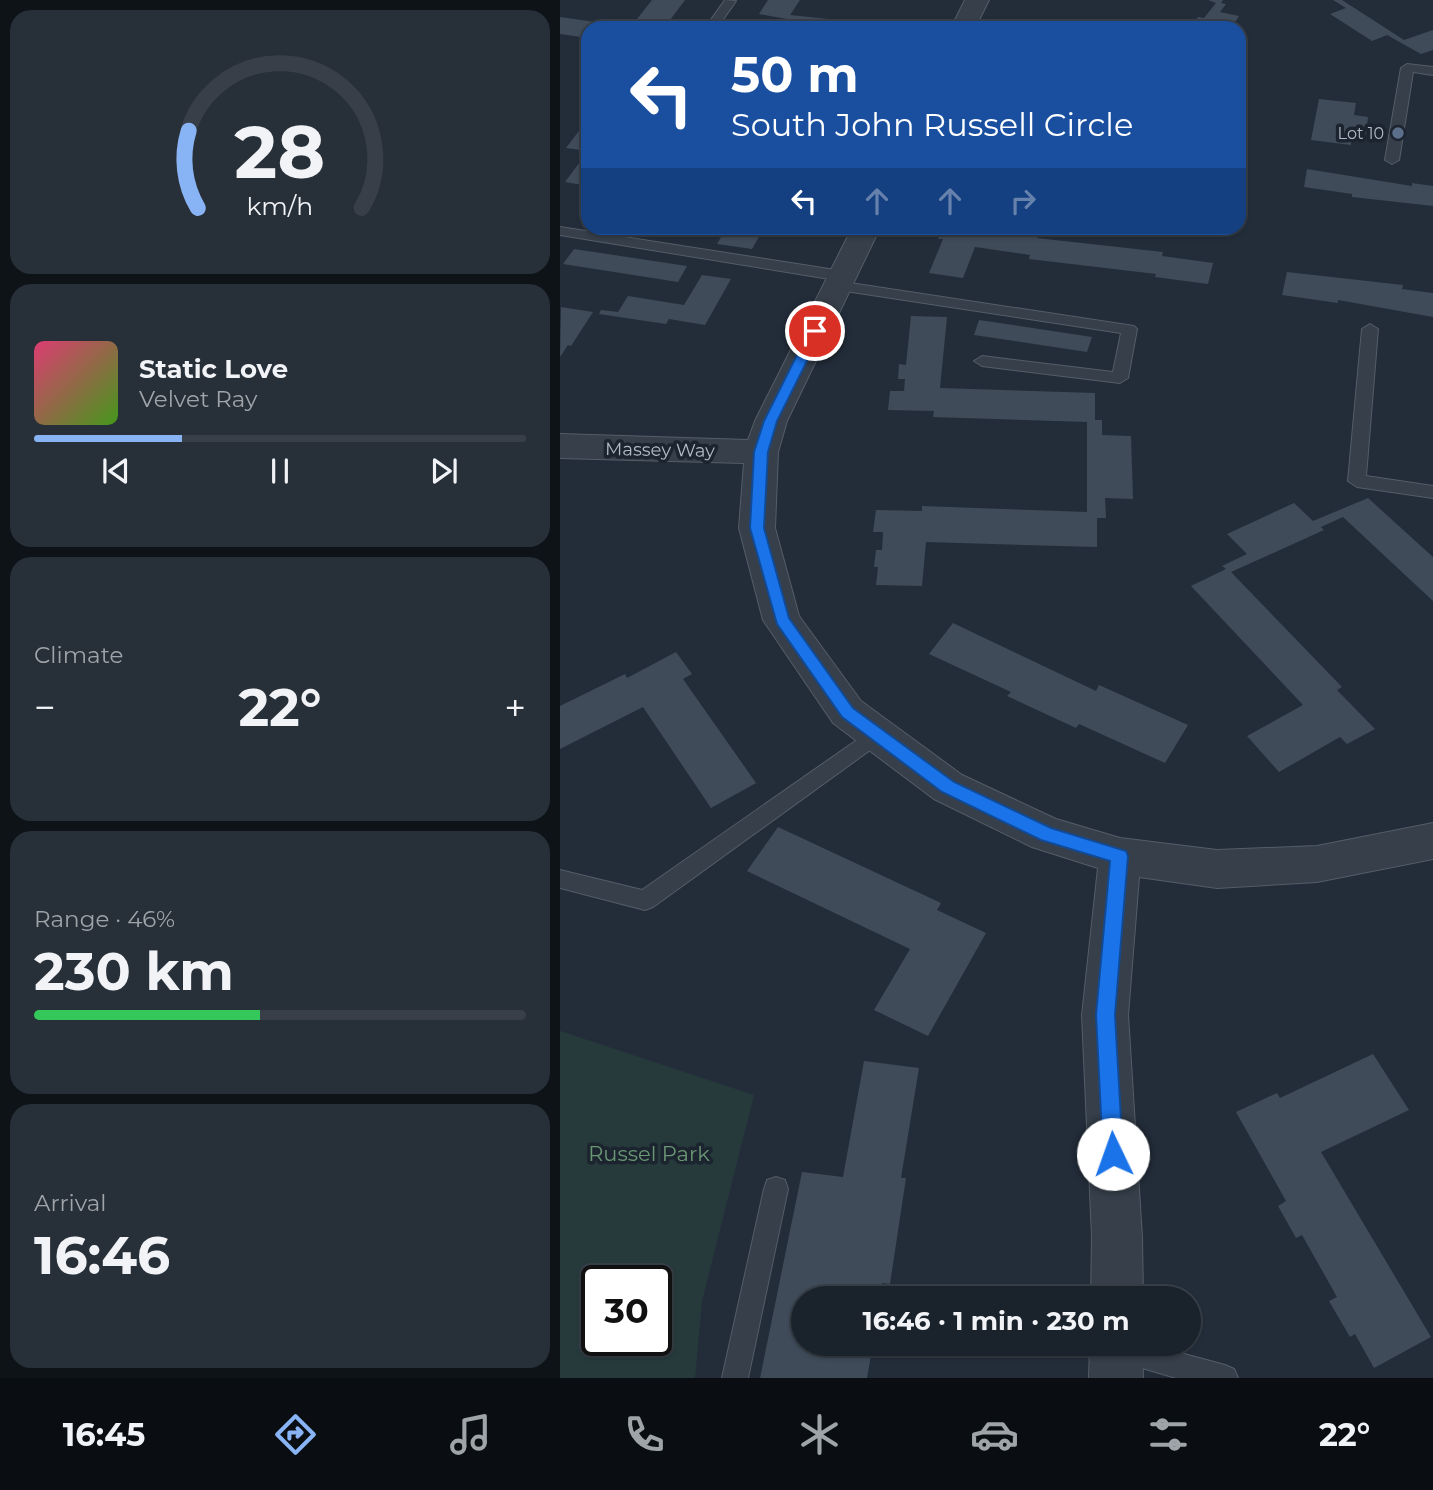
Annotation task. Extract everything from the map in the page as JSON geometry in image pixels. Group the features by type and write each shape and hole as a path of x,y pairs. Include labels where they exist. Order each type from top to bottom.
{"street":[{"path":"966,21 977,0"},
{"path":"863,235 771,421 761,452 757,528 782,620 848,712 948,787 1047,834 1119,856 1217,869 1317,864 1433,841"},
{"name":"Massey Way","path":"560,446 761,452"},
{"path":"1117,1286 1117,1237 1105,1015 1119,856"}],"lane":[{"path":"716,21 730,1"},
{"path":"1392,160 1407,68 1433,71"},
{"path":"560,232 1129,329 1120,378 982,361"},
{"path":"1370,329 1357,481 1433,492"},
{"path":"560,879 645,900 877,734"},
{"path":"735,1378 776,1189"},
{"path":"1116,1357 1224,1378"}],"green space":[{"name":"Russel Park","path":"560,1031 754,1095 702,1301 695,1378 560,1378"}],"building":[{"path":"652,0 685,0 669,21 636,21"},
{"path":"768,0 800,0 790,15 838,20 798,21 759,14"},
{"path":"1208,0 1223,0 1221,3 1226,4 1220,12 1239,16 1236,21 1195,21 1198,17 1204,18 1216,3"},
{"path":"1333,0 1342,0 1404,40 1433,30 1433,50 1421,54 1387,35 1372,41 1330,14 1346,8"},
{"path":"560,17 588,21 581,21 581,37 560,34"},
{"path":"1319,99 1356,103 1354,115 1368,117 1366,134 1352,132 1351,145 1311,140"},
{"path":"581,128 581,150 566,148"},
{"path":"581,160 581,185 565,182"},
{"path":"1307,169 1412,186 1412,183 1433,186 1433,206 1352,197 1352,194 1304,187"},
{"path":"722,235 760,235 752,249 717,244"},
{"path":"940,235 1038,235 1037,238 1163,252 1162,256 1213,263 1208,284 1155,277 1156,274 1029,259 1030,255 975,247 963,278 929,273 943,239 938,239"},
{"path":"574,249 687,266 678,282 563,264"},
{"path":"1287,272 1403,285 1402,289 1433,293 1433,317 1338,300 1338,303 1282,295"},
{"path":"702,275 731,279 705,325 669,319 666,324 599,314 601,310 618,312 628,296 684,305"},
{"path":"561,307 593,312 571,346 568,345 560,357"},
{"path":"911,316 947,317 940,388 1095,393 1095,420 1102,420 1102,435 1131,436 1133,499 1105,498 1106,518 1097,518 1097,547 926,542 922,586 876,585 876,550 882,550 883,532 873,532 876,510 922,511 922,506 1087,512 1087,422 933,417 934,411 888,410 890,391 904,391 905,379 898,379 899,364 906,365"},
{"path":"979,320 1092,337 1087,352 974,335"},
{"path":"1368,498 1433,557 1433,601 1343,517 1321,527 1324,530 1231,572 1342,687 1337,690 1375,729 1347,744 1340,737 1279,772 1247,736 1303,705 1191,586 1226,569 1222,566 1247,554 1227,534 1294,503 1313,521"},
{"path":"953,623 1096,691 1099,685 1188,725 1165,763 1079,724 1076,728 1007,696 1011,692 929,654"},
{"path":"676,652 692,674 683,679 756,783 711,808 643,707 560,749 560,706 625,674 627,678"},
{"path":"778,827 941,903 937,910 986,933 928,1036 874,1010 910,949 747,871"},
{"path":"1373,1054 1409,1110 1321,1152 1431,1337 1374,1368 1355,1334 1350,1337 1329,1301 1337,1297 1302,1235 1296,1238 1278,1206 1286,1201 1236,1112 1277,1093 1280,1098"},
{"path":"864,1061 919,1068 901,1178 906,1178 890,1284 791,1286 791,1356 871,1356 867,1378 760,1378 802,1172 843,1177"}],"place":[{"name":"Lot 10","path":"1398,133"}],"route":[{"path":"815,331 771,421 761,452 757,528 782,620 848,712 948,787 1047,834 1119,856 1105,1015 1113,1154"}]}
